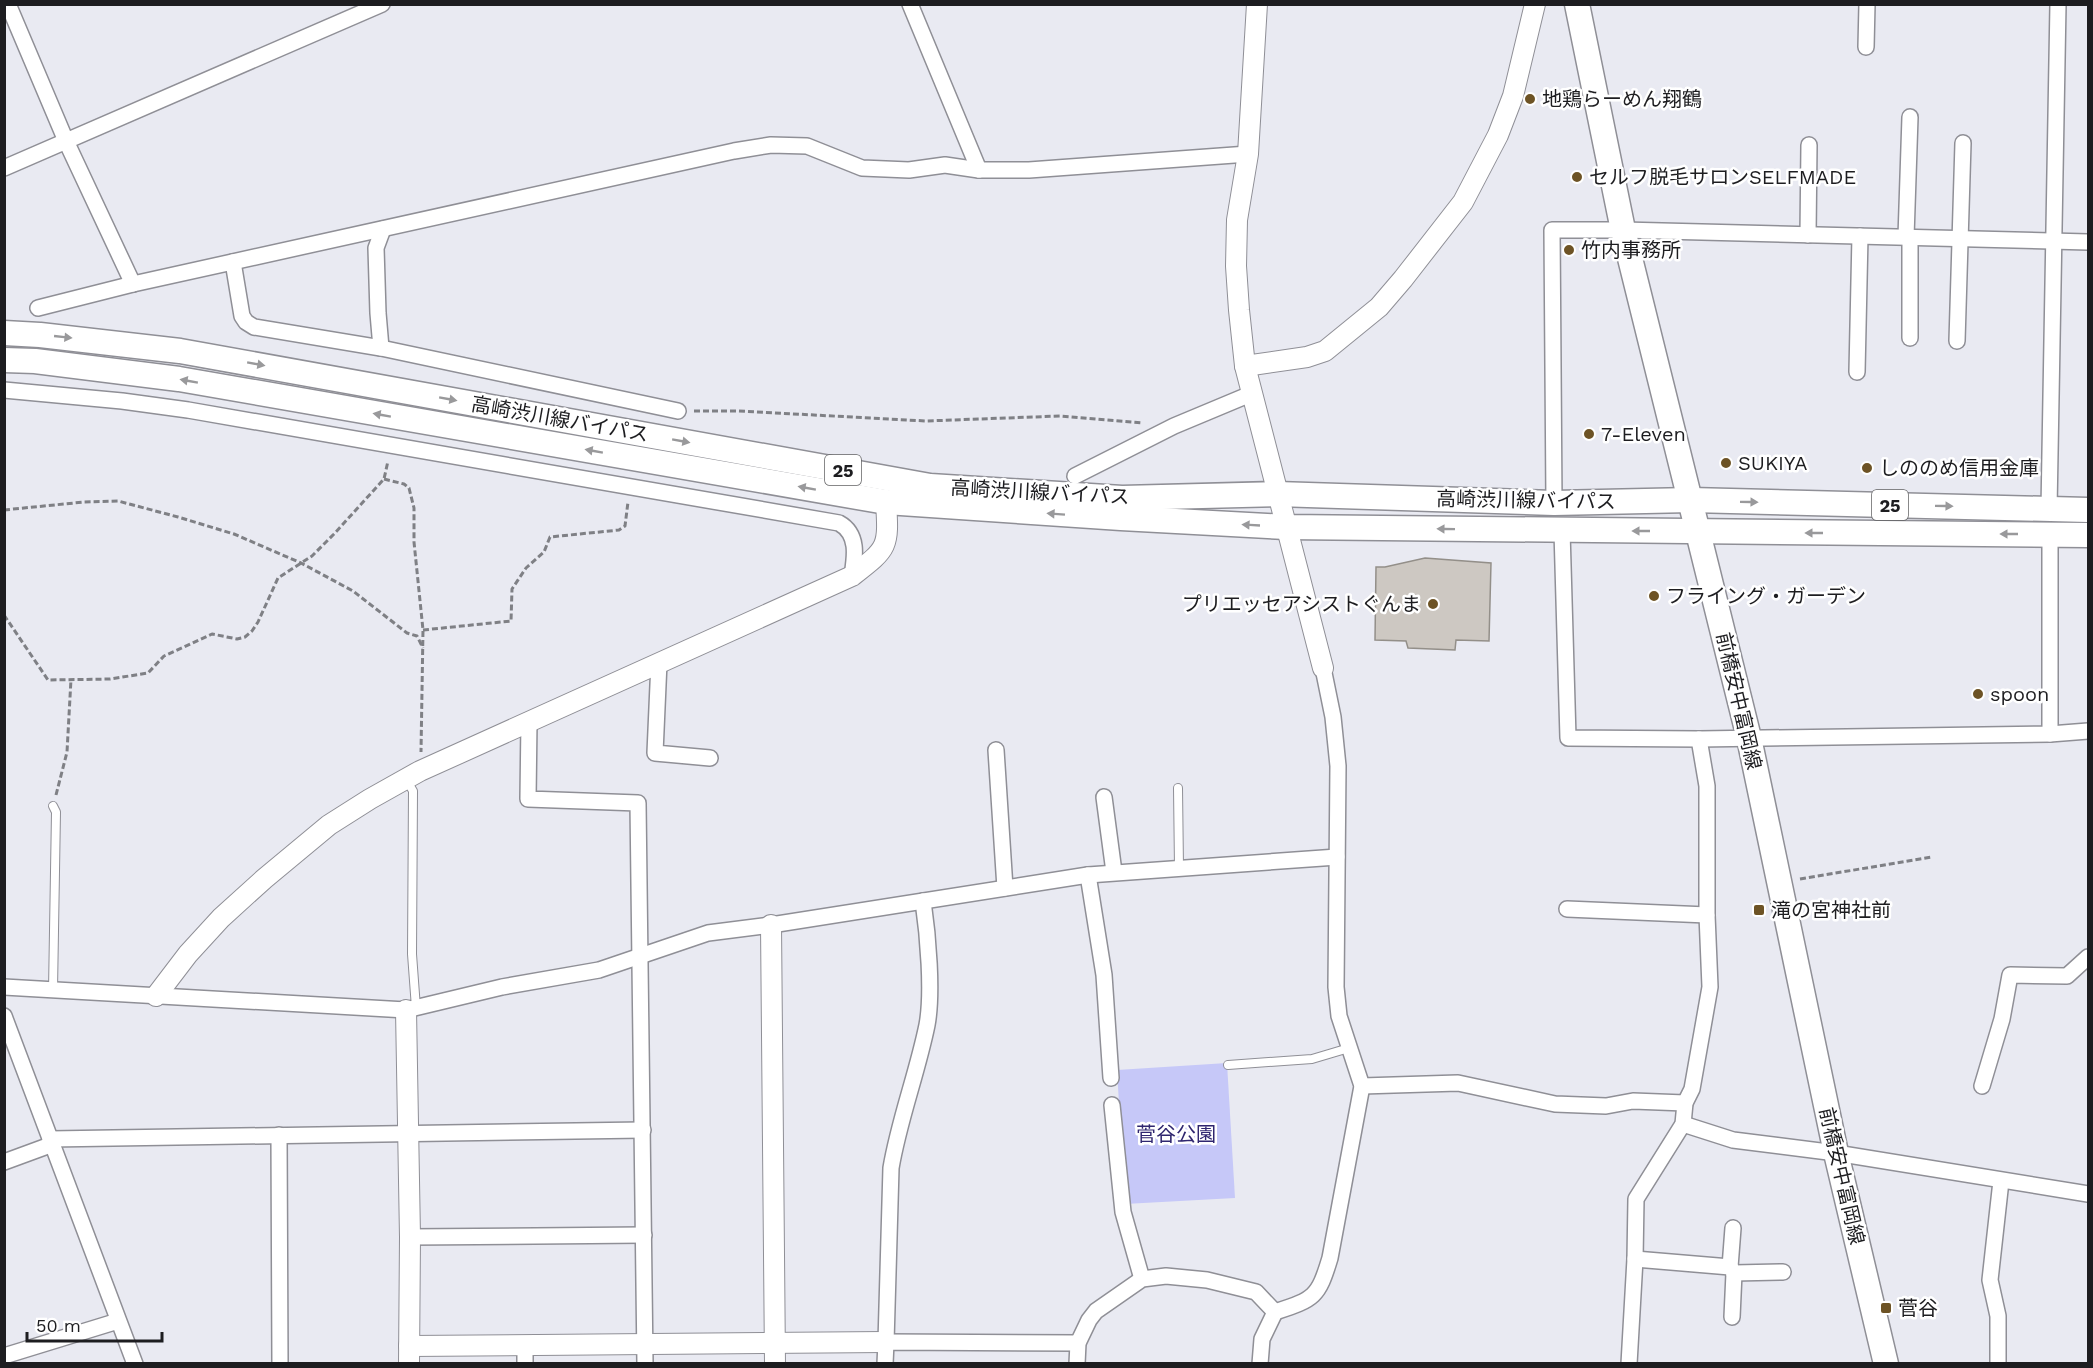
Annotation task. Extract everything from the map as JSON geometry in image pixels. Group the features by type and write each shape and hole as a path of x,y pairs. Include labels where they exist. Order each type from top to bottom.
{"main road":[{"name":"前橋安中富岡線","path":"1577,4 1623,230 1749,738 1836,1153 1886,1364"},
{"name":"高崎渋川線バイパス","path":"4,333 180,351 930,486 1122,498 1277,494 1554,503 1691,500 2088,510"},
{"name":"高崎渋川線バイパス","path":"4,360 35,361 178,380 886,502 1286,527 2088,536"}],"street":[{"path":"8,4 66,141 133,284"},
{"path":"4,168 382,4"},
{"path":"910,4 979,170"},
{"path":"1257,4 1248,154 1237,220 1236,266 1245,366 1323,668 1333,717 1338,766 1336,987 1339,1016 1362,1086 1325,1276 1320,1288 1311,1299 1275,1312 1262,1339 1260,1364"},
{"path":"1245,366 1307,357 1325,351 1379,307 1403,279 1463,202 1498,135 1513,96 1535,4"},
{"path":"1866,47 1867,4"},
{"path":"2049,509 2058,4"},
{"path":"1910,117 1908,237 1910,338"},
{"path":"1957,341 1963,143"},
{"path":"38,308 133,284 383,228 734,151 771,145 807,147 862,168 909,170 945,165 979,170 1029,170 1248,154"},
{"path":"1808,235 1809,145"},
{"path":"381,348 376,248 383,228"},
{"path":"1554,503 1552,230 2088,242"},
{"path":"1857,372 1860,236"},
{"path":"233,262 242,316 254,327 381,348 678,411"},
{"path":"4,390 122,401 188,410 839,523 849,532 856,551 852,576"},
{"path":"1075,476 1174,426 1252,393"},
{"path":"156,996 188,954 214,926 264,879 329,825 413,775 852,576 880,554 888,534 886,502"},
{"path":"1562,531 1568,738 1699,739 2050,734 2088,731"},
{"path":"2050,534 2050,734"},
{"path":"659,662 655,753 710,758"},
{"path":"529,721 528,799 638,803 645,1354"},
{"path":"1629,1364 1636,1199 1683,1124 1685,1103 1692,1089 1710,987 1707,915 1707,786 1699,739"},
{"path":"996,750 1005,888"},
{"path":"1104,797 1114,872"},
{"path":"4,987 411,1009 502,987 599,970 708,933 1088,874 1337,857"},
{"path":"1088,874 1104,975 1111,1078"},
{"path":"885,1364 891,1168 928,1014 929,993 923,901"},
{"path":"1566,909 1707,915"},
{"path":"771,925 775,1364"},
{"path":"1982,1086 2002,1020 2010,975 2067,976 2088,957"},
{"path":"411,1009 408,1133 409,1355 645,1354 774,1343 1078,1342"},
{"path":"4,1016 135,1364"},
{"path":"1362,1086 1458,1083 1555,1104 1606,1106 1634,1101 1685,1103"},
{"path":"1112,1105 1123,1212 1142,1279"},
{"path":"1683,1124 1733,1140 1836,1153 2088,1194"},
{"path":"4,1162 52,1142 279,1135 643,1130"},
{"path":"279,1135 280,1364"},
{"path":"1998,1364 1998,1316 1990,1280 2001,1180"},
{"path":"1732,1317 1733,1228"},
{"path":"410,1237 644,1235"},
{"path":"1635,1259 1732,1270 1783,1272"},
{"path":"1077,1364 1078,1342 1089,1320 1096,1311 1142,1279 1167,1276 1207,1280 1256,1292 1275,1312"},
{"path":"4,1356 118,1321"}],"lane":[{"path":"411,1009 413,775"},
{"path":"1178,788 1179,868"},
{"path":"53,806 56,812 53,990"},
{"path":"1228,1065 1312,1059 1349,1048"}],"path":[{"path":"678,411 739,411 926,422 1059,416 1174,426"},
{"path":"4,615 48,680 110,679 148,673 164,656 212,634 237,639 245,636 258,622 278,578 312,556 384,479 392,445"},
{"path":"384,479 404,484 409,488 414,508 414,542 423,648 413,775"},
{"path":"423,630 511,621 512,589 526,568 544,552 550,537 618,530 625,526 630,486"},
{"path":"4,510 118,501 178,516 234,534 301,563 353,591 407,633 417,636 423,648"},
{"path":"53,806 67,752 70,679"},
{"path":"1778,883 1932,857"}],"green space":[{"name":"菅谷公園","path":"1227,1063 1235,1198 1125,1204 1117,1070"}],"building":[{"name":"プリエッセアシストぐんま","path":"1425,558 1491,563 1489,641 1456,640 1455,650 1408,648 1406,641 1375,640 1376,567"}],"place":[{"name":"地鶏らーめん翔鶴","path":"1530,99"},
{"name":"セルフ脱毛サロンSELFMADE","path":"1577,177"},
{"name":"竹内事務所","path":"1569,250"},
{"name":"7-Eleven","path":"1589,434"},
{"name":"SUKIYA","path":"1726,463"},
{"name":"しののめ信用金庫","path":"1867,468"},
{"name":"フライング・ガーデン","path":"1654,596"},
{"name":"プリエッセアシストぐんま","path":"1433,604"},
{"name":"spoon","path":"1978,694"},
{"name":"滝の宮神社前","path":"1759,910"},
{"name":"菅谷","path":"1886,1308"}]}
